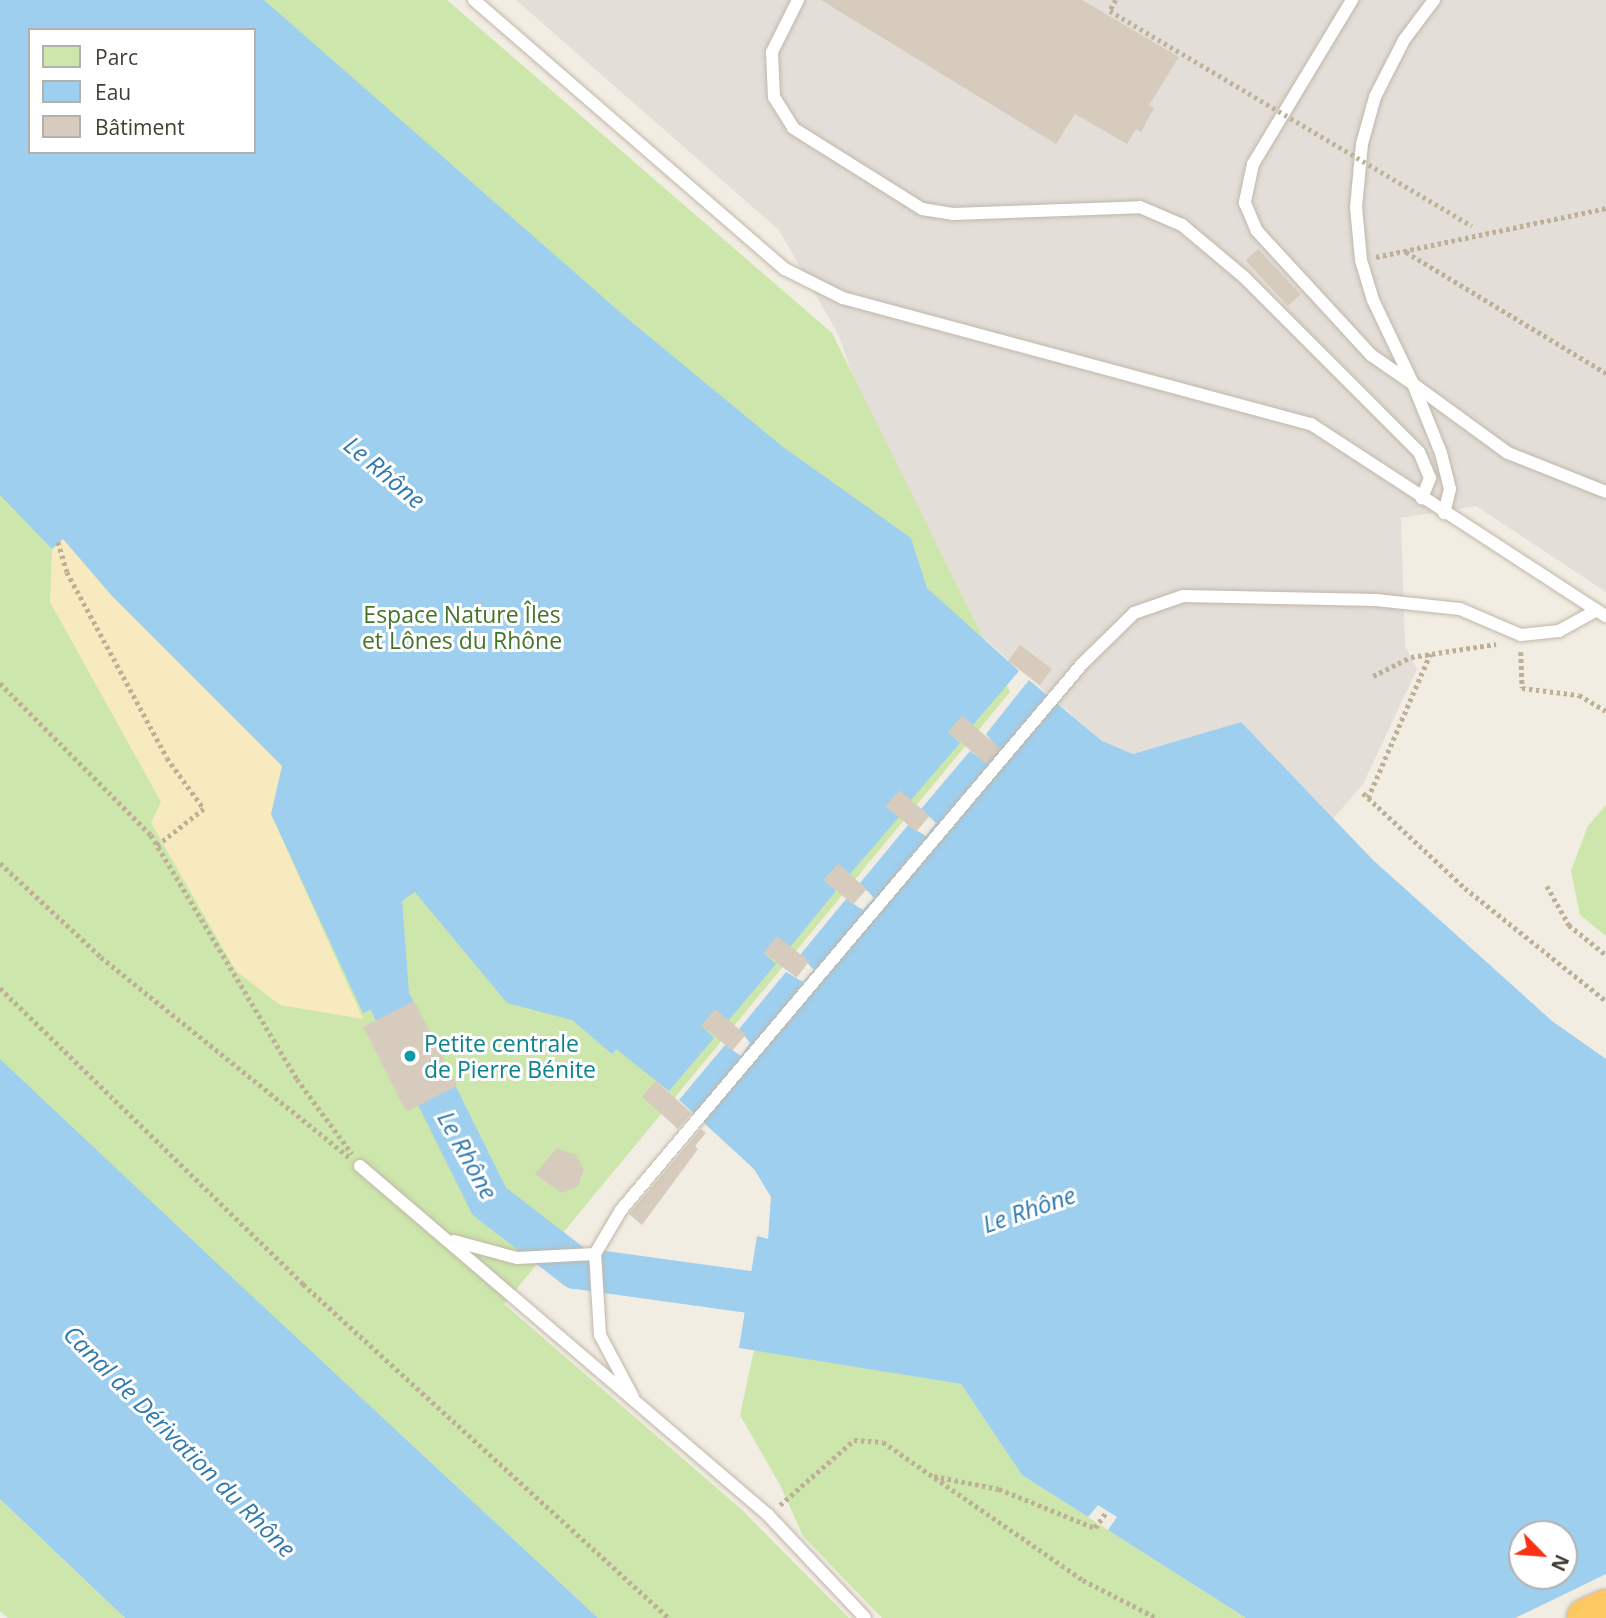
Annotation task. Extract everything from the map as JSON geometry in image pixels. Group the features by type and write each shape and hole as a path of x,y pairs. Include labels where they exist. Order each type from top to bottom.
{"highway":[{"path":"1587,1618 1606,1609"}],"lane":[{"path":"474,0 785,269 843,298 1311,424 1444,513 1602,613"},
{"path":"799,0 772,51 774,97 793,128 922,209 953,214 1140,207 1182,225 1244,277 1419,452 1430,478 1422,498"},
{"path":"1352,0 1254,164 1245,203 1257,231 1371,355 1508,453 1606,492"},
{"path":"1434,0 1404,40 1375,97 1362,144 1356,207 1361,260 1383,323 1413,384 1447,477 1450,489 1444,513"},
{"path":"633,1397 600,1335 595,1254 621,1210 1082,664 1134,613 1183,596 1376,600 1460,609 1521,635 1559,631 1602,613"},
{"path":"360,1166 768,1515 865,1618"},
{"path":"449,1240 517,1258 595,1254"}],"path":[{"path":"1116,0 1110,11 1472,226"},
{"path":"1361,260 1606,208"},
{"path":"1405,251 1606,373"},
{"path":"58,542 67,572 167,758 204,809 157,846"},
{"path":"1373,676 1411,657 1489,646 1521,635 1522,688 1579,695 1606,711"},
{"path":"1368,798 1430,654"},
{"path":"0,683 157,846 297,1079 360,1166"},
{"path":"1363,793 1465,888 1606,1001"},
{"path":"0,863 101,957 360,1166"},
{"path":"1547,886 1569,925 1606,955"},
{"path":"0,988 303,1284 669,1618"},
{"path":"768,1515 854,1440 883,1442 1083,1580 1157,1618"},
{"path":"929,1475 999,1489 1096,1528 1107,1511"}],"shaded area":[{"path":"516,0 1606,0 1606,592 1476,506 1401,518 1405,646 1417,669 1363,784 1333,819 1241,722 1133,754 1102,741 926,588 839,336 779,230"}],"green space":[{"name":"Espace Nature Îles et Lônes du Rhône","path":"0,0 447,0 832,333 1010,692 504,1304 741,1509 849,1618 598,1618 398,1432 0,1274"},
{"path":"1606,805 1606,936 1580,915 1571,871 1588,826"},
{"path":"754,1350 961,1384 1022,1475 1246,1618 882,1618 803,1536 780,1485 740,1415"},
{"path":"0,1499 125,1618 8,1618 0,1611"}],"sand":[{"path":"63,538 283,766 271,814 363,1019 280,1005 236,971 151,823 161,802 50,602 52,549"}],"water":[{"path":"0,0 264,0 629,320 783,447 911,538 927,588 1019,671 973,725 962,716 948,732 960,743 911,800 899,791 886,806 899,817 850,874 838,864 824,880 836,891 790,947 777,937 764,953 776,964 728,1021 715,1010 702,1026 714,1038 669,1091 616,1049 612,1054 572,1020 507,1003 415,892 402,901 409,992 363,1013 271,814 282,766 112,596 63,539 52,549 0,495"},
{"path":"1029,680 1102,741 1133,754 1241,722 1373,860 1552,1021 1606,1059 1606,1618 1246,1618 1108,1530 1117,1517 1098,1505 1088,1517 1022,1475 961,1384 739,1348 757,1236 768,1239 771,1197 754,1169 679,1100 725,1045 741,1056 750,1043 739,1029 786,972 803,982 814,970 800,955 846,899 863,910 874,898 860,883 908,825 926,836 936,823 921,809 970,751 987,763 999,750 986,734"},
{"name":"Canal de Dérivation du Rhône","path":"0,1059 598,1618 125,1618 0,1499"}],"pier":[{"path":"1606,1574 1606,1618 1515,1618 1578,1590 1578,1588"}],"building":[{"path":"821,0 1082,0 1179,57 1149,105 1154,108 1141,132 1136,129 1127,144 1075,114 1056,144"},
{"path":"1258,249 1300,294 1288,306 1246,261"},
{"path":"1020,645 1052,669 1040,685 1008,661"},
{"path":"962,716 1000,748 987,764 949,732"},
{"path":"899,790 930,816 916,832 886,806"},
{"path":"838,864 867,889 853,905 824,880"},
{"path":"777,936 809,961 796,978 764,953"},
{"name":"Petite centrale de Pierre Bénite","path":"414,1001 457,1086 406,1112 363,1027"},
{"path":"715,1009 746,1035 732,1051 702,1025"},
{"path":"656,1081 692,1113 678,1129 642,1097"},
{"path":"701,1129 706,1133 695,1146 698,1149 642,1225 629,1214"},
{"path":"557,1148 576,1155 584,1170 578,1186 562,1193 535,1174"}],"waterway":[{"name":"Le Rhône","path":"364,949 489,1201 576,1268 779,1296 803,1288"}],"place":[{"name":"Petite centrale de Pierre Bénite","path":"410,1056"}]}
